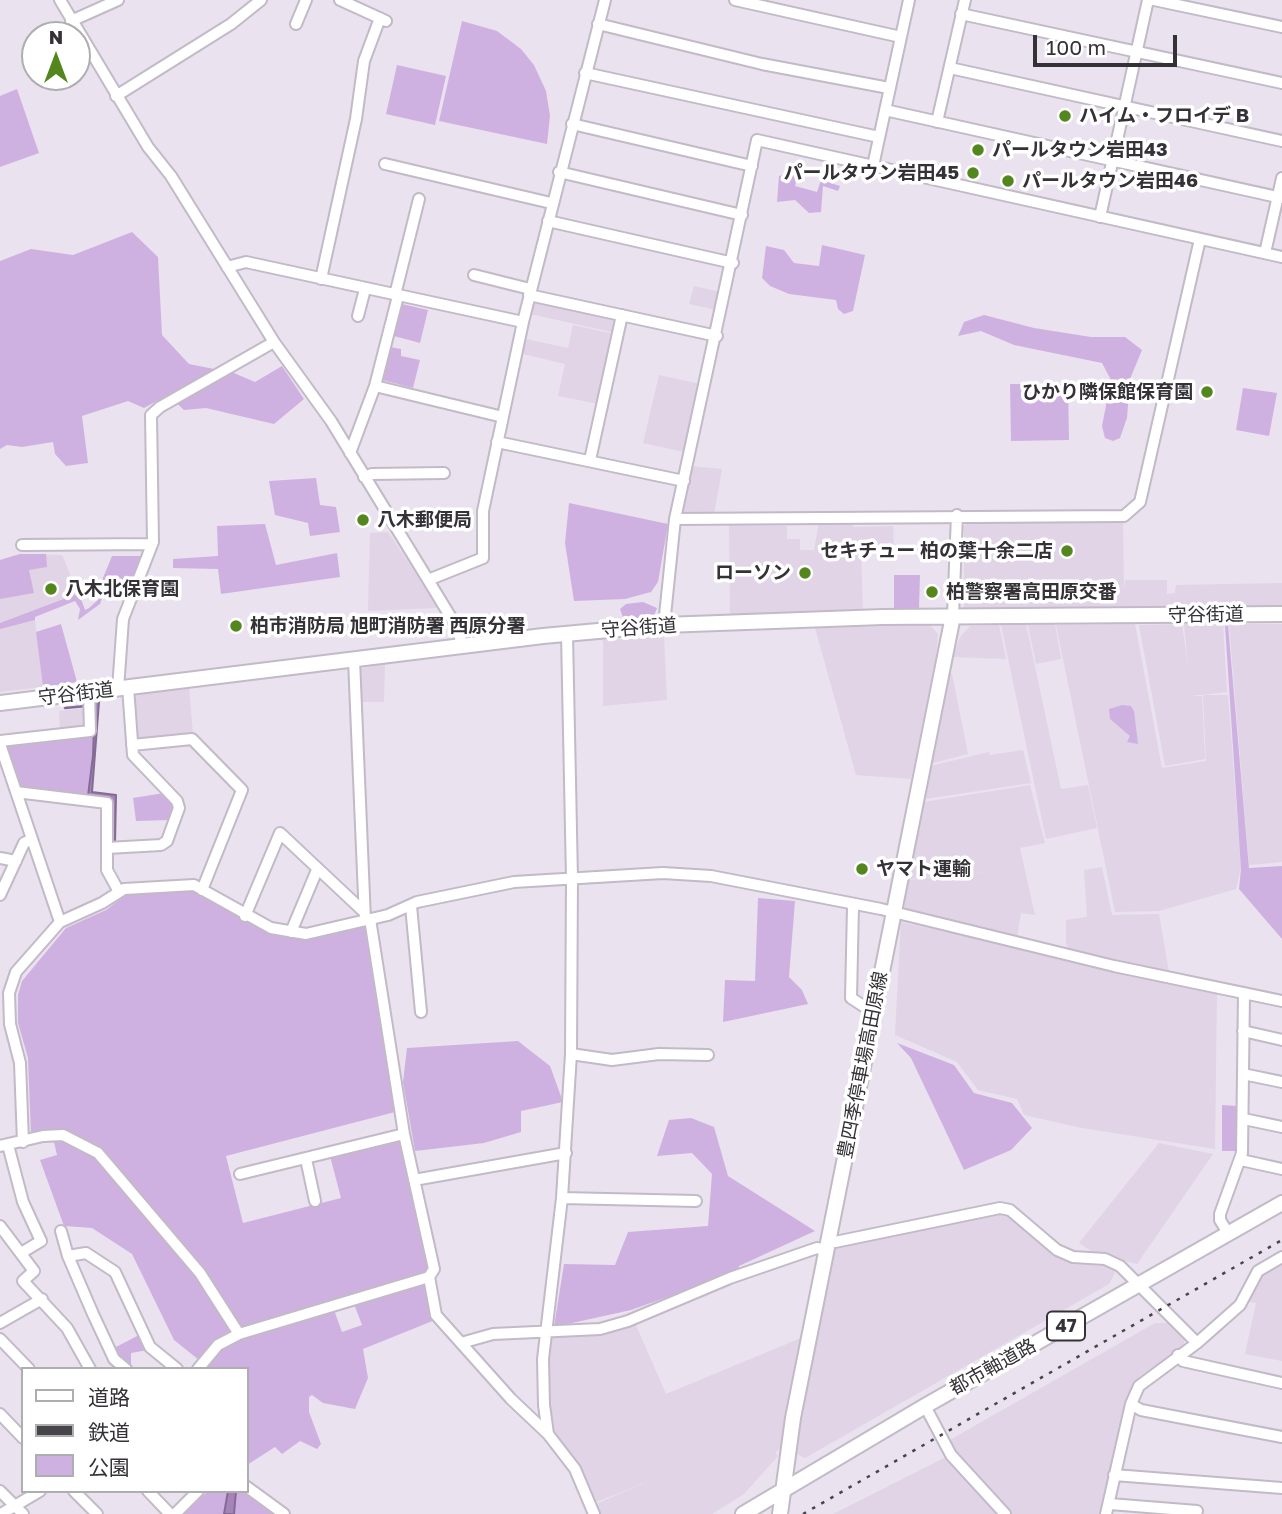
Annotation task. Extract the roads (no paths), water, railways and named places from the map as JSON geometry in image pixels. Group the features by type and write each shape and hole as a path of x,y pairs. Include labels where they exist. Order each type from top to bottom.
{"main road":[{"name":"守谷街道","path":"0,703 462,646 664,625 953,616 1282,614"},
{"name":"豊四季停車場高田原線","path":"780,1514 793,1418 953,616"},
{"name":"都市軸道路","path":"743,1514 925,1406 1282,1203"}],"street":[{"path":"60,0 71,21 118,0"},
{"path":"117,96 231,24 261,0"},
{"path":"296,23 306,0"},
{"path":"321,279 356,119 364,61 383,20 340,0"},
{"path":"428,580 483,558 483,511 529,292 605,0"},
{"path":"734,0 901,37"},
{"path":"873,166 909,0"},
{"path":"937,122 964,0"},
{"path":"1100,216 1148,0"},
{"path":"1154,0 1282,27"},
{"path":"961,14 1282,83"},
{"path":"598,24 762,64 890,88"},
{"path":"91,54 274,342 304,380 350,453 458,629 462,646"},
{"path":"950,68 1282,141"},
{"path":"585,73 879,137"},
{"path":"885,110 1280,197"},
{"path":"572,124 752,166"},
{"path":"664,625 675,519 717,336 757,140 1282,257"},
{"path":"386,164 551,203"},
{"path":"559,172 742,215"},
{"path":"1265,253 1280,197 1282,178"},
{"path":"350,453 375,386 419,199"},
{"path":"548,220 733,262"},
{"path":"675,519 957,515 1124,516 1140,502 1200,239"},
{"path":"227,267 246,262 523,322"},
{"path":"474,275 529,292 717,336"},
{"path":"358,316 365,289"},
{"path":"590,460 622,315"},
{"path":"107,848 161,845 167,841 179,808 177,801 133,755 123,688 123,619 152,544 151,415 160,407 274,342"},
{"path":"375,386 503,417"},
{"path":"497,442 684,481"},
{"path":"364,477 444,473"},
{"path":"953,616 957,515"},
{"path":"22,545 152,544"},
{"path":"548,1434 542,1359 562,1198 571,1054 572,878 567,634"},
{"path":"354,660 366,916 404,1134 434,1269 429,1278 436,1315 511,1399 548,1434 575,1469 592,1513"},
{"path":"60,922 0,742 90,731 89,692"},
{"path":"132,745 192,739 242,790 202,890"},
{"path":"16,792 107,803 107,870 118,890"},
{"path":"245,916 280,833 366,916"},
{"path":"0,895 24,843 32,839"},
{"path":"0,858 16,861"},
{"path":"290,932 317,870"},
{"path":"23,1142 20,1063 9,993 16,972 60,922 102,903 118,890 194,885 271,929 306,934 366,916 514,882 663,873 711,876 894,912 1114,966 1282,1000"},
{"path":"411,906 421,1012"},
{"path":"853,906 851,998 874,1013"},
{"path":"1228,1233 1220,1220 1220,1214 1241,1160 1244,1119 1244,993"},
{"path":"0,1031 14,1034"},
{"path":"1243,1031 1282,1040"},
{"path":"571,1054 612,1059 659,1054 708,1055"},
{"path":"1243,1074 1282,1082"},
{"path":"1244,1119 1282,1127"},
{"path":"240,1174 404,1134"},
{"path":"21,1253 41,1241 23,1202 4,1146 43,1136 63,1135 98,1153 200,1273 239,1334"},
{"path":"414,1180 566,1153"},
{"path":"306,1159 316,1201"},
{"path":"1241,1160 1282,1169"},
{"path":"562,1198 696,1200"},
{"path":"461,1343 493,1334 546,1334 600,1329 628,1321 730,1278 835,1242 999,1208 1010,1210 1057,1250 1073,1258 1105,1259 1120,1266 1197,1343"},
{"path":"0,1226 34,1271 23,1281 67,1328 89,1367"},
{"path":"61,1231 68,1256 114,1359 124,1367"},
{"path":"68,1256 86,1253 115,1272 150,1347 175,1367"},
{"path":"1197,1511 1108,1509 1131,1404 1147,1378 1197,1343 1240,1305 1258,1271 1282,1257"},
{"path":"200,1367 218,1345 239,1334 429,1278"},
{"path":"0,1323 42,1300"},
{"path":"0,1339 27,1367"},
{"path":"1178,1355 1183,1362 1282,1383"},
{"path":"1131,1404 1142,1410 1282,1437"},
{"path":"925,1406 951,1455 1005,1514"},
{"path":"0,1414 21,1436"},
{"path":"1114,1475 1282,1488"},
{"path":"248,1488 284,1514"},
{"path":"0,1490 19,1510"},
{"path":"1,1514 19,1510 38,1493"},
{"path":"76,1493 97,1514"},
{"path":"150,1493 172,1514 196,1493"}],"waterway":[{"path":"65,708 86,706"}],"railway":[{"path":"803,1514 1282,1240"}],"place":[{"name":"ハイム・フロイデ B","path":"1065,116"},
{"name":"パールタウン岩田43","path":"978,150"},
{"name":"パールタウン岩田45","path":"973,173"},
{"name":"パールタウン岩田46","path":"1008,181"},
{"name":"ひかり隣保館保育園","path":"1207,392"},
{"name":"八木郵便局","path":"363,520"},
{"name":"セキチュー 柏の葉十余二店","path":"1067,551"},
{"name":"ローソン","path":"805,573"},
{"name":"八木北保育園","path":"51,589"},
{"name":"柏警察署高田原交番","path":"932,592"},
{"name":"柏市消防局 旭町消防署 西原分署","path":"236,626"},
{"name":"ヤマト運輸","path":"862,869"}]}
